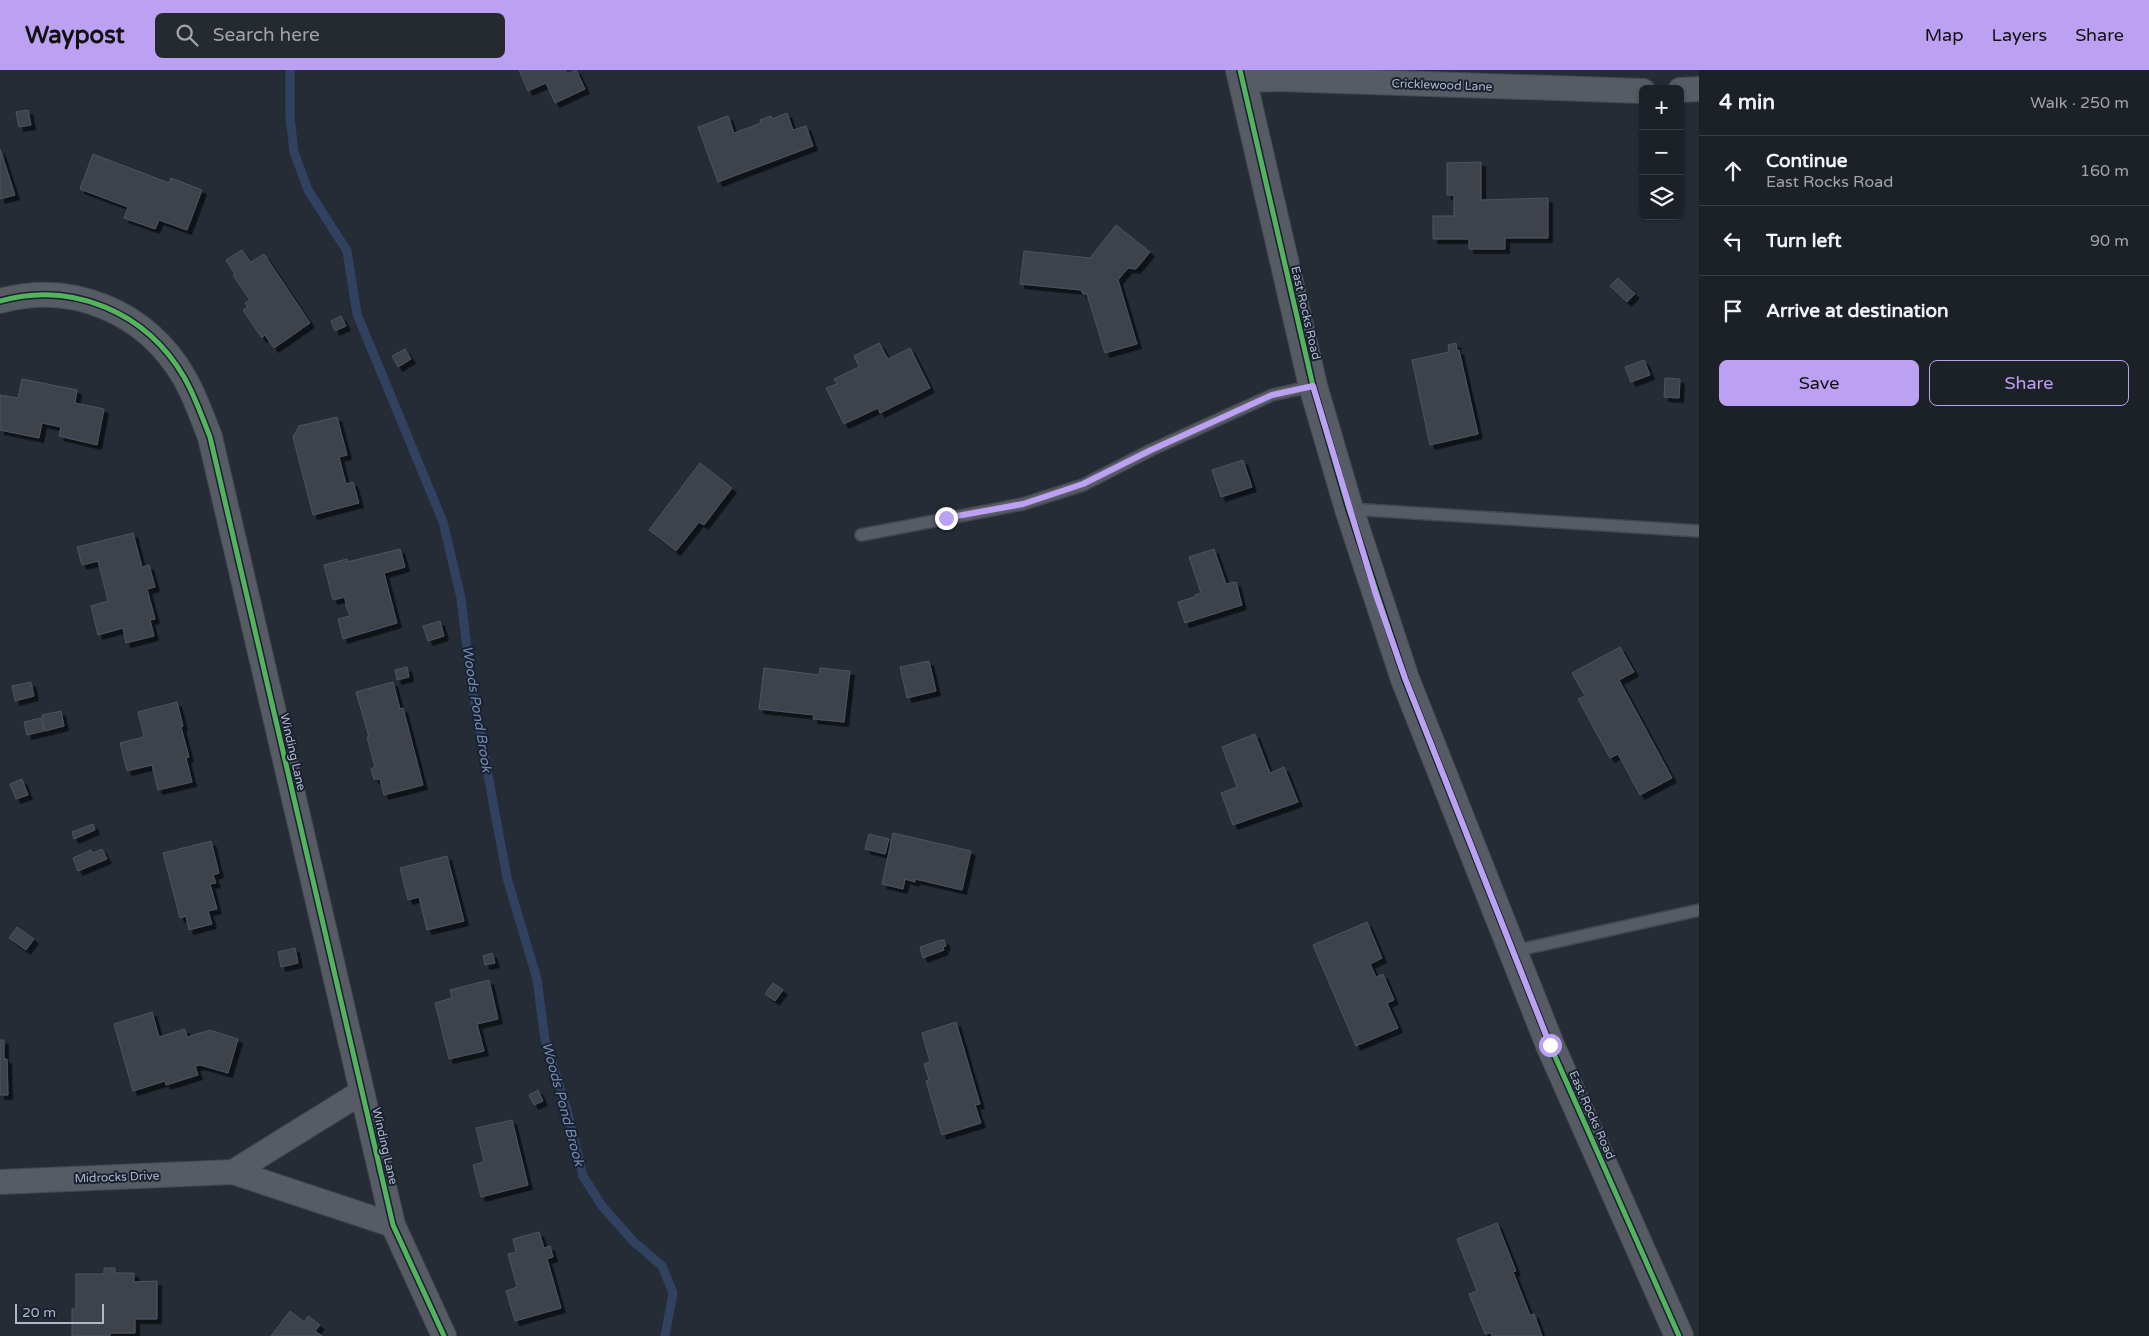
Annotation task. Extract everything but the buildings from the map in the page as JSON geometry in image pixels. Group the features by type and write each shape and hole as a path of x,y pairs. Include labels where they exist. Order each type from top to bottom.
{"street":[{"name":"Cricklewood Lane","path":"1241,75 1279,79 1639,91"},
{"name":"East Rocks Road","path":"1241,75 1313,386 1349,509 1405,678 1550,1045 1679,1336"},
{"path":"1684,90 1699,89"},
{"name":"Winding Lane","path":"0,301 10,298 70,296 101,304 134,321 162,348 184,377 210,437 393,1225 444,1336"},
{"name":"Midrocks Drive","path":"233,1172 362,1092"},
{"name":"Midrocks Drive","path":"0,1182 233,1172 393,1225"}],"lane":[{"path":"861,535 1023,504 1083,484 1151,450 1272,395 1313,386"},
{"path":"1349,509 1699,531"},
{"path":"1514,951 1699,910"}],"waterway":[{"name":"Woods Pond Brook","path":"290,70 290,117 294,152 308,190 347,251 357,314 443,522 461,598 471,682 507,878 537,979 545,1040 567,1110 583,1176 602,1206 633,1241 662,1266 673,1293 665,1336"}],"cycle path":[{"path":"1240,70 1313,386 1349,509 1405,679 1550,1045 1679,1336"},
{"path":"0,301 27,296 54,295 80,299 105,307 128,319 149,335 168,354 184,377 195,399 210,437 393,1225 444,1336"}],"route":[{"path":"946,518 1023,504 1083,484 1151,450 1272,395 1313,386 1375,592 1405,678 1550,1045"}]}
